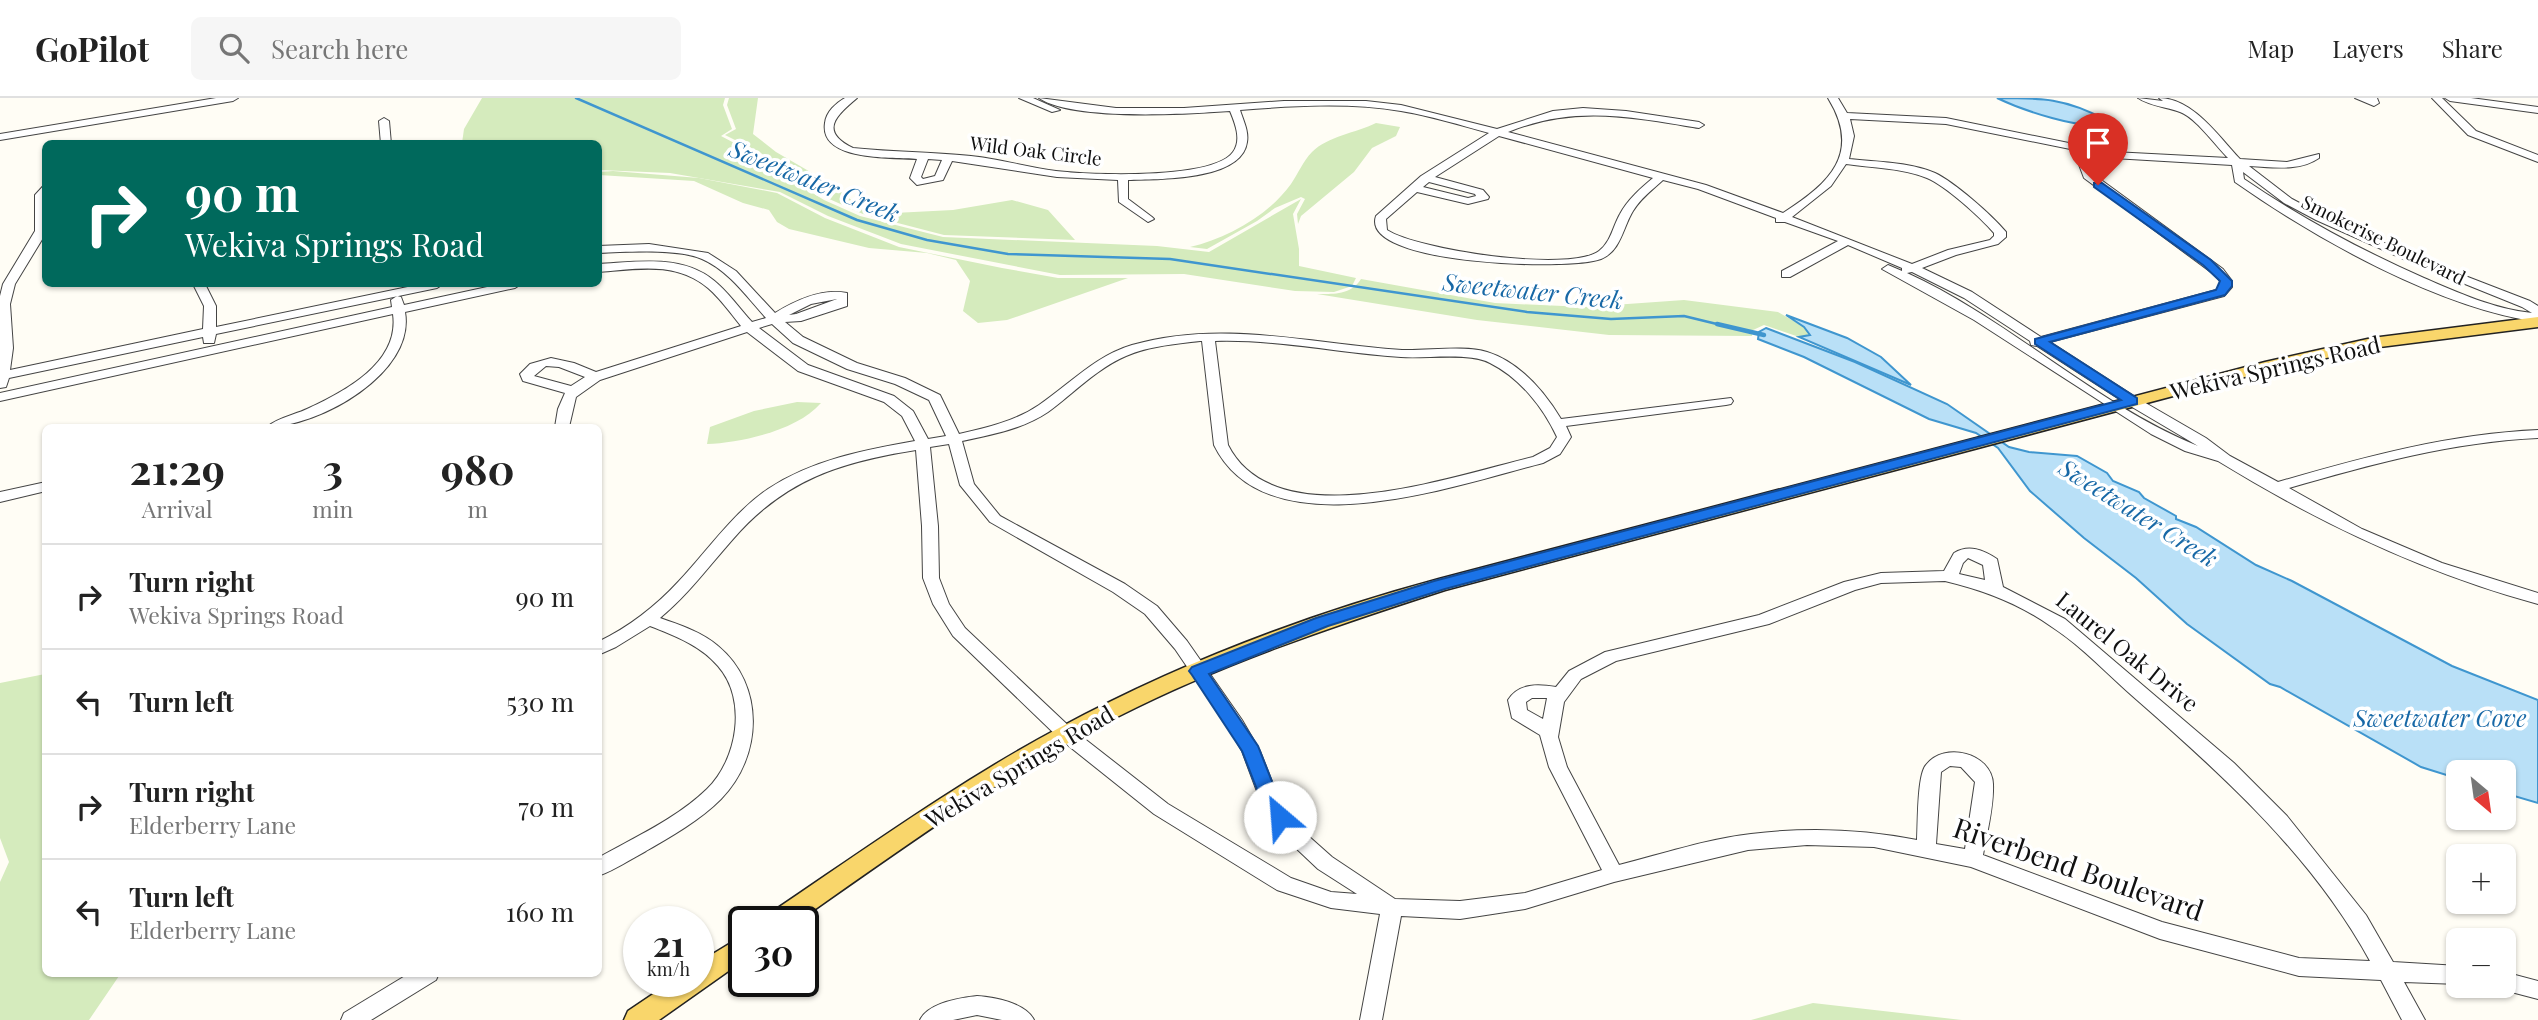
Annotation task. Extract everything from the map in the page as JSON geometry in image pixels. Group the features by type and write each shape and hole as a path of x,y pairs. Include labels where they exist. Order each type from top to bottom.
{"main road":[{"name":"Wekiva Springs Road","path":"801,906 967,793 1066,734 1198,671 1322,622 1439,585 2265,367 2372,344 2538,320"},
{"path":"637,1020 670,997"}],"street":[{"path":"0,137 233,98"},
{"path":"829,98 847,100"},
{"path":"1024,98 1052,109 1115,114 1235,111 1309,101 1401,107 1452,118 1564,159 1657,180 1693,194 1847,242 1912,268 1968,295 2132,401 2201,441 2225,459 2388,547 2436,567 2538,599"},
{"path":"1045,98 1061,104 1115,114"},
{"path":"1780,220 1825,188 1844,161 1850,135 1844,116 1833,98"},
{"name":"Smokerise Boulevard","path":"2143,98 2191,114"},
{"name":"Smokerise Boulevard","path":"2164,98 2191,114 2231,162 2308,212 2412,259 2526,304 2538,312"},
{"path":"2360,98 2374,103 2372,98"},
{"path":"2437,98 2472,133 2538,159"},
{"path":"2450,98 2538,110"},
{"name":"Wild Oak Circle","path":"847,100 834,111 828,130 830,138 838,146 873,153 948,157 1057,174 1124,176 1188,173 1215,169 1229,162 1241,148 1243,140 1242,126 1235,111"},
{"path":"1657,180 1622,220 1615,242 1609,249 1589,260 1560,262 1428,250 1394,239 1384,233 1380,225 1380,218 1425,178 1496,133 1531,118 1585,111 1699,125"},
{"path":"1844,116 1946,121 2090,152 2287,165 2308,162 2315,156"},
{"path":"384,121 386,140"},
{"path":"2020,347 2220,293 2226,286 2226,281 2219,272 2088,176 2083,162 2090,152"},
{"path":"924,155 915,178 921,183 939,178 948,157"},
{"path":"1844,161 1905,169 1932,176 1983,214 2000,232 2000,237 1994,242 1952,252 1898,273"},
{"name":"Smokerise Boulevard","path":"2231,162 2239,180 2291,214 2386,264 2498,312 2538,320"},
{"path":"1124,176 1123,200 1148,219"},
{"path":"1414,188 1468,201 1484,197 1479,192 1425,178"},
{"path":"0,391 7,348 4,304 9,284 41,231 42,192"},
{"path":"2291,214 2308,212"},
{"path":"1780,220 1836,248 1898,273 1954,302 2113,406 2183,447 2225,459"},
{"path":"1786,274 1847,242"},
{"path":"602,250 649,247 704,255 732,274 774,319 798,340 852,366 900,381 935,398 954,438 967,485 995,519 1119,588 1151,610 1181,645 1236,725 1251,751 1272,805 1289,830 1325,863 1392,907 1371,1020"},
{"path":"602,268 658,264 679,267 713,286 749,327 803,368 889,399 908,414 923,444"},
{"path":"200,287 209,306 209,349"},
{"path":"0,397 209,349 502,287"},
{"path":"1,375 395,288 401,329 396,346 386,362 370,378 299,423"},
{"path":"562,424 565,402 572,391 595,377 774,319"},
{"path":"602,647 648,619 685,585 738,521 775,491 808,472 886,449 986,432 1042,409 1090,370 1135,348 1175,339 1208,336 1241,336 1414,355 1483,355 1495,359 1517,374 1559,423 1564,437 1555,451 1538,460 1376,500 1342,503 1308,499 1256,482 1227,458 1221,445 1208,336"},
{"path":"572,391 528,379 527,374 541,364 555,362 567,363 595,377"},
{"path":"1559,423 1726,401"},
{"path":"2278,487 2412,448 2470,438 2538,434"},
{"name":"Riverbend Boulevard","path":"923,444 930,526 931,578 940,604 959,632 1066,734 1161,809 1284,884 1331,900 1392,907 1460,910 1525,901 1614,874 1748,842 1807,836 1874,839 1973,859 2160,930 2299,967 2446,974"},
{"path":"0,497 42,487"},
{"path":"1950,577 1955,559 1960,554 1974,554 1991,563 1996,590"},
{"name":"Laurel Oak Drive","path":"1614,874 1558,766 1549,737 1555,700 1575,675 1611,656 1763,620 1850,586 1881,578 1950,577 1996,590 2059,623 2228,768 2280,821 2359,921 2414,1020"},
{"path":"602,865 715,794 733,773 745,740 745,708 733,676 714,651 688,635 648,619"},
{"path":"1550,732 1518,713 1517,700 1522,694 1538,691 1561,694"},
{"path":"1926,848 1932,770 1940,760 1950,757 1968,762 1979,771 1984,782 1973,859"},
{"path":"352,1020 422,977"},
{"path":"2516,984 2538,990"},
{"path":"931,1020 969,1004 997,1007 1023,1020"}],"green space":[{"path":"482,98 725,98 723,105 732,129 721,136 757,155 772,168 824,200 860,216 943,237 1157,246 1209,252 1301,199 1293,214 1299,266 1356,278 1352,286 1334,292 1295,291 1184,274 1060,275 901,244 828,216 780,192 670,173 602,170 602,140 462,140 464,129"},
{"path":"729,98 758,98 753,134 776,152 831,184 859,206 894,213 953,210 1012,200 1048,210 1075,240 944,235 863,214 827,198 776,167 761,153 725,135 736,129 727,105"},
{"path":"1376,123 1400,127 1396,136 1372,148 1354,172 1301,216 1298,224 1297,214 1305,199 1301,197 1275,208 1207,249 1190,247 1232,232 1259,216 1282,196 1309,156 1319,147 1334,138"},
{"path":"602,172 699,178 777,193 825,218 899,247 1002,268 1058,278 1128,278 1007,320 978,323 963,311 970,281 956,260 927,253 869,248 789,229 777,222 769,210 743,203 694,181 602,175"},
{"path":"1361,279 1495,303 1585,307 1684,300 1778,312 1804,327 1810,335 1799,337 1764,325 1753,330 1752,336 1609,335 1477,320 1317,294 1347,291"},
{"path":"797,402 821,403 784,428 752,438 707,444 710,427 754,411"},
{"path":"42,675 42,977 118,977 89,1020 0,1020 0,882 9,862 0,838 0,683"},
{"path":"1813,1003 1962,1020 1751,1020"}],"water":[{"path":"1997,98 2040,99 2065,103 2106,120 2107,123 2097,125 2068,122"},
{"path":"1786,315 1847,338 1881,357 1911,385 1799,337 1810,335 1804,327"},
{"name":"Sweetwater Cove","path":"1766,328 1855,362 1947,404 2009,447 2029,452 2077,456 2107,473 2113,481 2139,492 2144,498 2176,516 2176,519 2196,527 2256,565 2292,581 2452,666 2538,700 2538,803 2516,797 2516,760 2446,760 2446,775 2421,767 2280,687 2270,684 2187,624 2136,578 2084,538 2030,491 1998,448 1976,433 1929,419 1804,357 1758,339 1759,332"}],"waterway":[{"name":"Sweetwater Creek","path":"576,98 857,220 927,240 1008,254 1170,259 1527,312 1611,319 1684,316 1725,326"},
{"name":"Sweetwater Creek","path":"1717,324 1764,335"}],"route":[{"path":"1280,817 1272,805 1251,751 1198,671 1322,622 1439,585 2132,401 2040,341 2220,293 2226,286 2226,281 2207,262 2098,185"}]}
